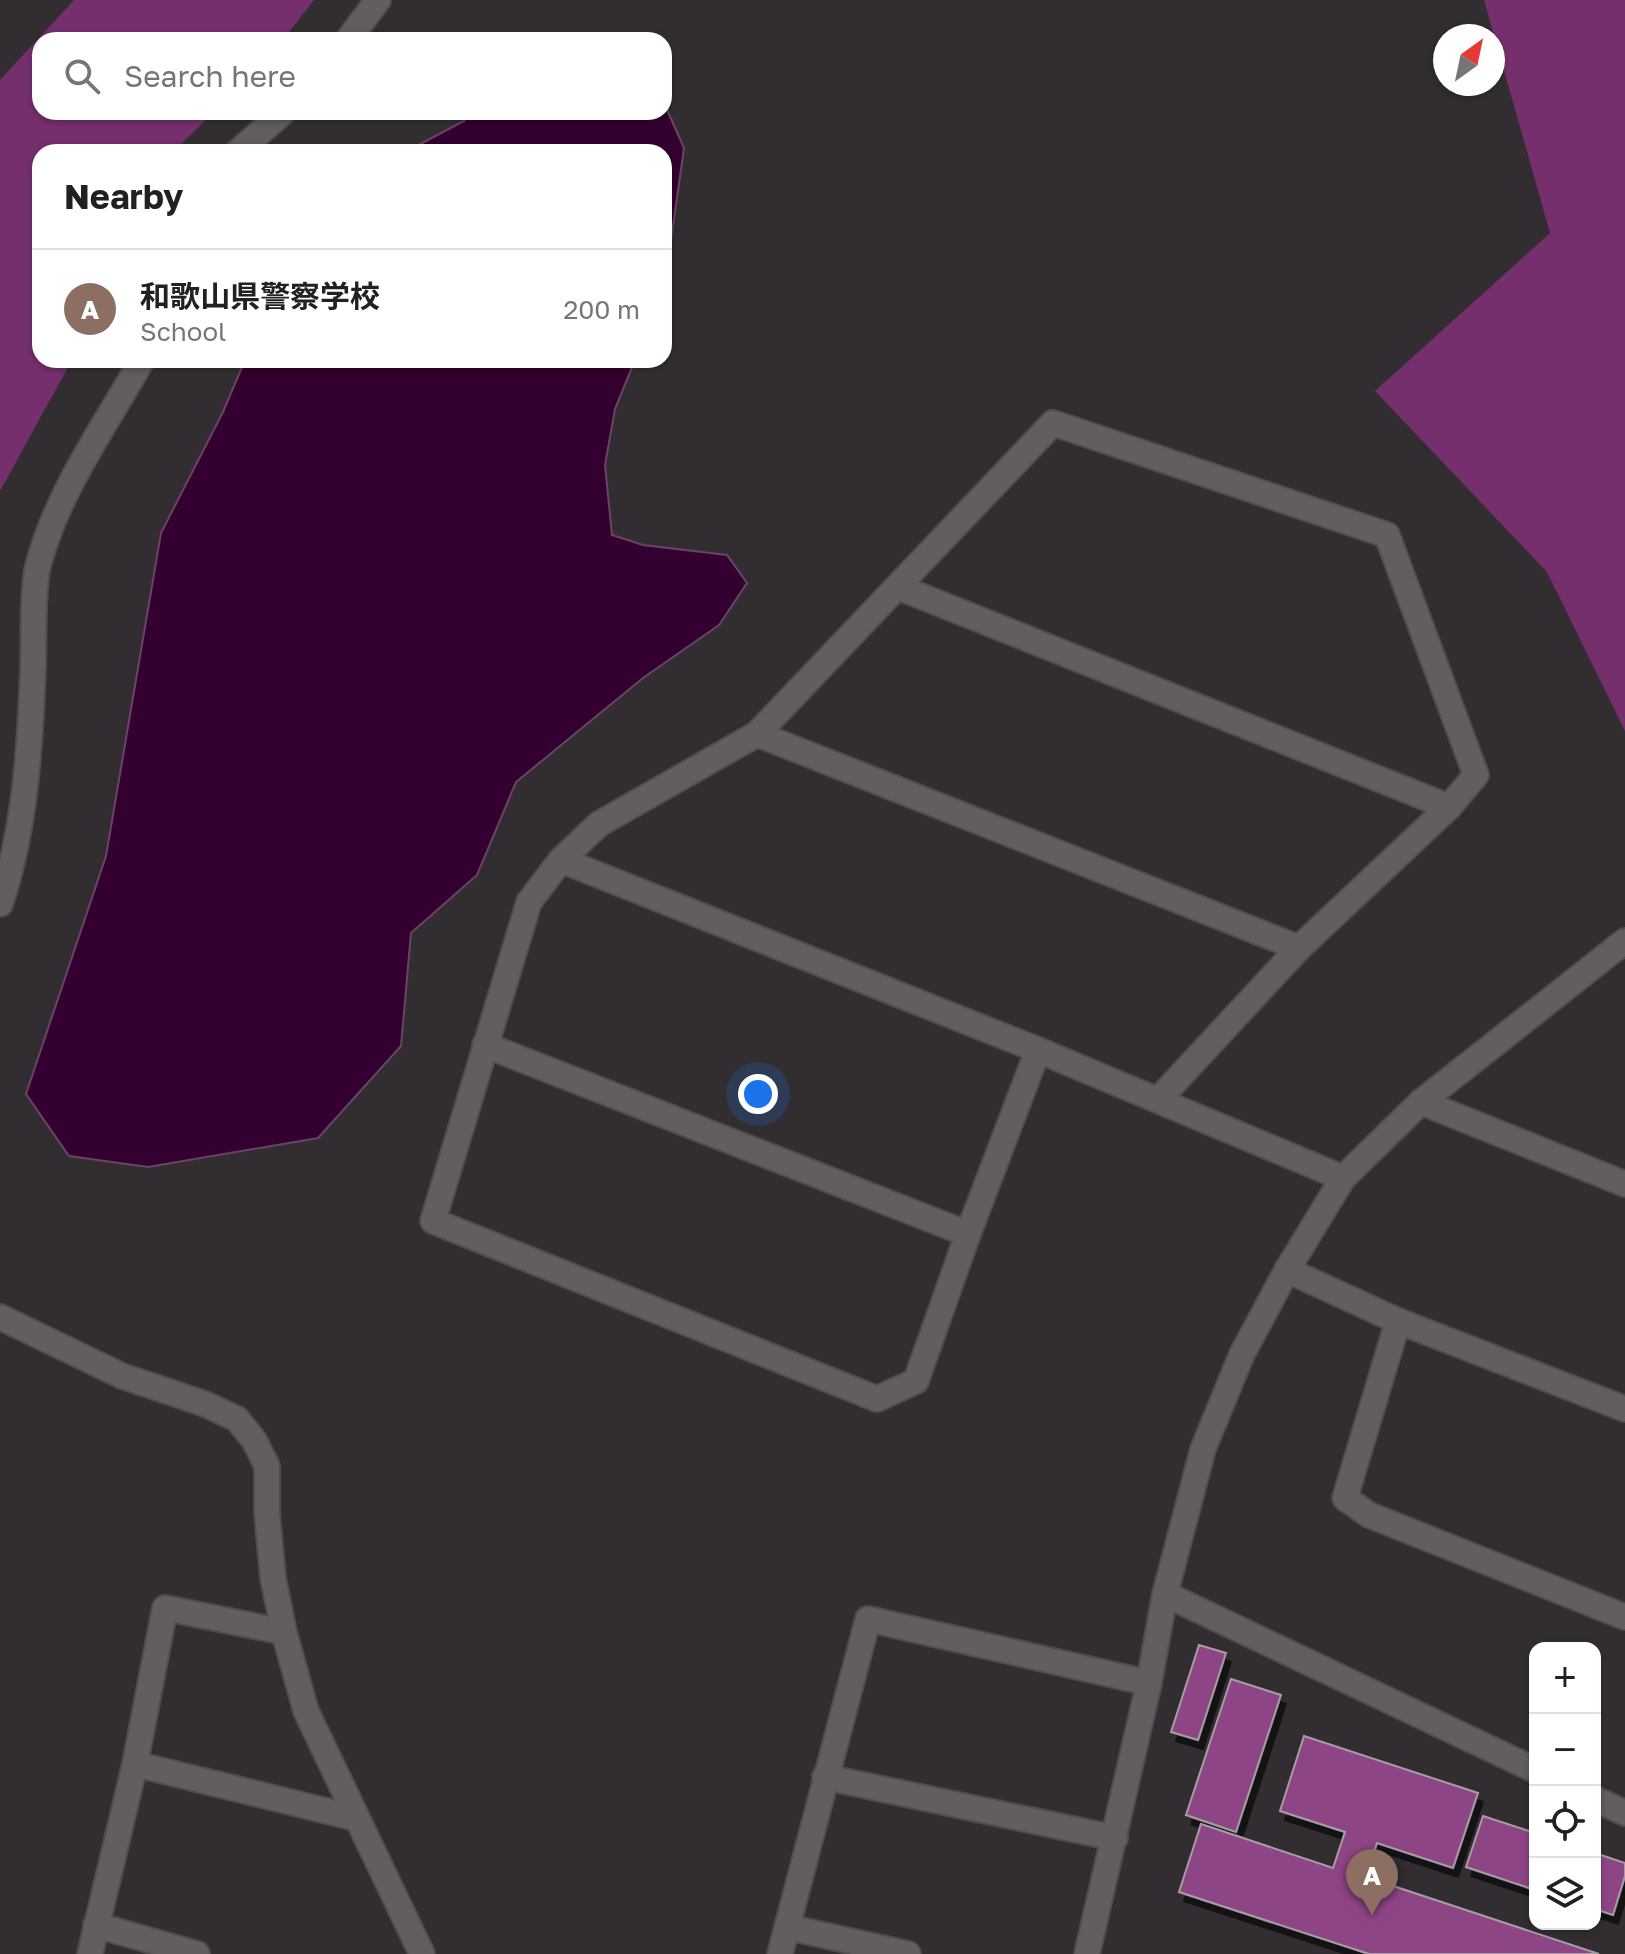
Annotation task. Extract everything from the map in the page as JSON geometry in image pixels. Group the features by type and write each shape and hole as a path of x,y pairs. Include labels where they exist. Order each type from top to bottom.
{"street":[{"path":"354,32 378,0"},
{"path":"247,144 274,120"},
{"path":"0,904 23,788 32,704 37,569 57,508 137,368"},
{"path":"1038,1050 916,1381 877,1399 433,1221 529,902 561,860 599,824 757,734 1053,423 1387,535 1476,775 1449,807 1299,948 1158,1100"},
{"path":"898,587 1449,807"},
{"path":"757,734 1299,948"},
{"path":"561,860 1038,1050 1343,1178"},
{"path":"1087,1954 1149,1683 1165,1594 1203,1449 1242,1354 1287,1270 1343,1178 1421,1102 1619,951"},
{"path":"485,1045 968,1234"},
{"path":"1421,1102 1625,1184"},
{"path":"1287,1270 1398,1321 1625,1409"},
{"path":"0,1317 122,1376 205,1404 237,1419 254,1440 267,1466 267,1513 273,1578 306,1711 422,1954"},
{"path":"1398,1321 1345,1498 1369,1515 1625,1617"},
{"path":"1165,1594 1529,1767"},
{"path":"90,1954 135,1764 165,1608 284,1632"},
{"path":"780,1954 868,1619 1149,1683"},
{"path":"135,1764 355,1818"},
{"path":"825,1777 1115,1838"},
{"path":"1601,1802 1625,1813"},
{"path":"96,1925 197,1954"},
{"path":"787,1927 908,1954"}],"shaded area":[{"path":"74,0 314,0 289,32 44,32"},
{"path":"1484,0 1625,0 1625,731 1547,572 1375,391 1550,233 1505,74 1505,24 1491,24"},
{"path":"32,45 32,120 206,120 181,144 32,144 32,368 68,368 0,491 0,80"},
{"path":"672,120 684,148 672,233 672,144 420,144 464,121"},
{"path":"242,368 632,368 615,409 605,465 612,535 643,545 727,555 747,583 719,625 643,678 516,782 477,875 411,933 401,1046 318,1138 148,1167 69,1156 26,1094 106,856 161,533 223,412"}],"building":[{"path":"1199,1645 1226,1653 1198,1740 1171,1732"},
{"path":"1231,1679 1281,1695 1236,1832 1186,1815"},
{"path":"1304,1736 1478,1793 1453,1868 1377,1843 1366,1877 1599,1954 1369,1954 1179,1892 1201,1824 1333,1868 1345,1832 1280,1811"},
{"path":"1483,1816 1529,1831 1529,1888 1466,1867"},
{"path":"1601,1855 1625,1863 1625,1876 1613,1915 1601,1911"}],"place":[{"name":"和歌山県警察学校","path":"1372,1915"}]}
